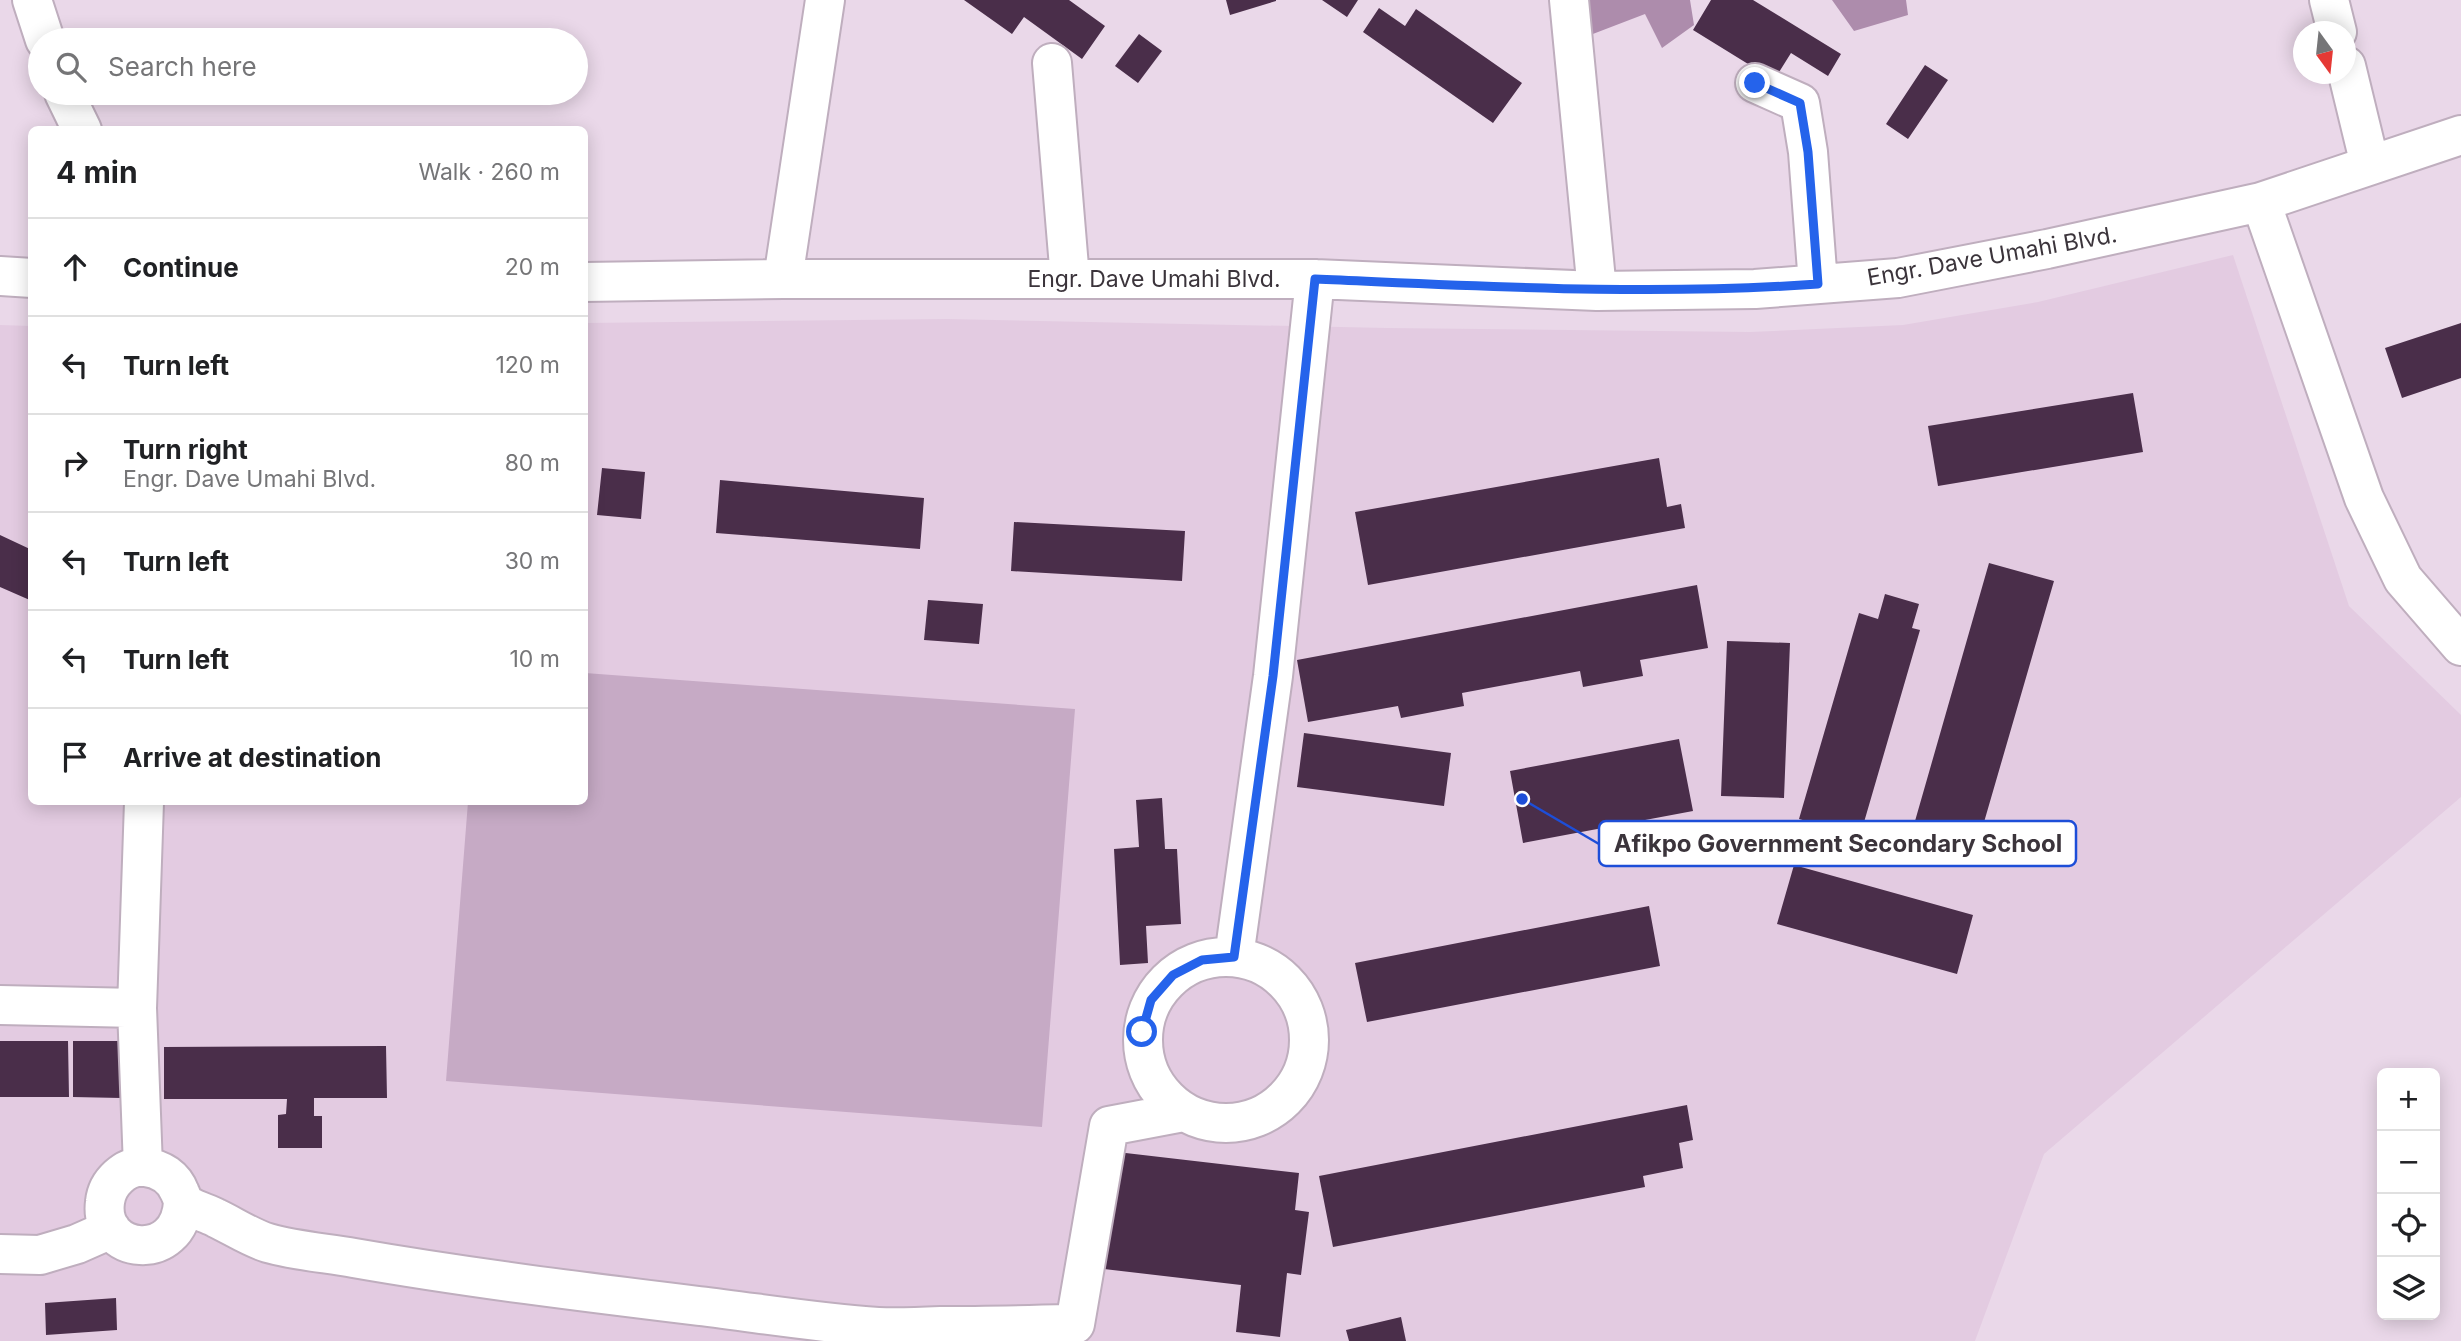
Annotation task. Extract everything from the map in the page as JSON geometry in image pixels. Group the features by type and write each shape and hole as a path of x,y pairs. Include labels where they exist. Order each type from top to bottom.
{"street":[{"path":"32,0 42,28"},
{"path":"783,279 825,0"},
{"path":"1569,0 1597,291"},
{"path":"2329,0 2334,21"},
{"path":"1052,63 1070,279"},
{"path":"1755,83 1800,103 1808,152 1818,284"},
{"path":"2350,84 2370,165"},
{"path":"70,105 80,126"},
{"name":"Engr. Dave Umahi Blvd.","path":"588,282 783,279 1315,279 1597,291 1755,289 1898,278 2047,249 2261,202 2461,135"},
{"path":"2261,202 2364,498 2403,579 2461,646"},
{"path":"0,276 28,278"},
{"path":"1234,957 1273,676 1315,279"},
{"path":"143,1167 137,1008 144,805"},
{"path":"1234,957 1265,966 1291,987 1307,1016 1310,1048 1300,1079 1279,1105 1250,1120 1217,1123 1184,1112 1161,1093 1145,1064 1142,1032 1151,1000 1173,975 1202,960 1234,957"},
{"path":"0,1005 137,1008"},
{"path":"183,1202 267,1243 530,1285 879,1327 1075,1324 1109,1126 1184,1112"},
{"path":"143,1167 161,1171 172,1179 183,1202 182,1215 169,1237 145,1246 120,1238 111,1229 104,1205 113,1181 123,1172 143,1167"},
{"path":"0,1254 40,1255 77,1244 111,1229"}],"shaded area":[{"path":"1582,0 1690,0 1694,25 1662,48 1645,14 1585,37"},
{"path":"1832,0 1906,0 1908,15 1854,31"},
{"path":"2233,255 2349,606 2461,715 2461,797 2044,1154 1975,1341 0,1341 0,325 28,326 28,805 588,805 588,323 947,319 1750,332 1903,325 2038,302"},
{"path":"588,673 1075,709 1042,1127 446,1081 468,805 588,805"}],"building":[{"path":"964,0 1069,0 1105,26 1082,59 1024,17 1012,34"},
{"path":"1226,0 1276,0 1276,1 1230,15"},
{"path":"1322,0 1358,0 1347,17"},
{"path":"1711,0 1753,0 1841,54 1828,76 1791,53 1774,80 1693,30"},
{"path":"1379,8 1405,26 1416,9 1522,83 1493,123 1363,32"},
{"path":"1139,34 1162,51 1138,83 1115,66"},
{"path":"1925,65 1948,80 1908,139 1886,124"},
{"path":"2461,323 2461,378 2402,398 2385,348"},
{"path":"2133,393 2143,452 1938,486 1928,426"},
{"path":"1659,458 1667,507 1681,504 1685,528 1368,585 1355,512"},
{"path":"602,468 645,472 641,519 597,515"},
{"path":"720,480 924,498 920,549 716,533"},
{"path":"1014,522 1185,531 1182,581 1011,571"},
{"path":"0,535 28,548 28,599 0,587"},
{"path":"1989,563 2054,581 1971,867 1907,849"},
{"path":"1697,585 1708,648 1640,660 1643,676 1583,687 1580,671 1462,693 1464,706 1401,718 1398,706 1308,722 1297,660"},
{"path":"1885,594 1919,604 1912,628 1920,630 1860,836 1799,819 1859,613 1878,619"},
{"path":"928,600 983,604 979,644 924,640"},
{"path":"1727,641 1790,643 1784,798 1721,796"},
{"path":"1304,733 1451,753 1444,806 1297,787"},
{"path":"1679,739 1693,811 1523,843 1510,771"},
{"path":"1162,798 1165,849 1177,849 1181,924 1146,926 1148,963 1120,965 1114,849 1139,847 1136,800"},
{"path":"1794,865 1973,915 1957,974 1777,924"},
{"path":"1649,906 1660,966 1367,1022 1355,963"},
{"path":"0,1041 68,1041 69,1097 0,1097"},
{"path":"73,1041 121,1041 121,1098 73,1097"},
{"path":"386,1046 387,1098 314,1098 314,1116 322,1116 322,1148 278,1148 278,1115 286,1114 287,1099 164,1099 164,1047"},
{"path":"1687,1105 1693,1140 1679,1143 1683,1168 1643,1176 1645,1187 1333,1247 1319,1176"},
{"path":"1117,1152 1299,1173 1295,1210 1309,1212 1301,1275 1287,1273 1280,1337 1236,1332 1241,1285 1104,1269"},
{"path":"116,1298 117,1330 46,1335 45,1303"},
{"path":"1401,1317 1406,1341 1349,1341 1346,1330"}],"place":[{"name":"Afikpo Government Secondary School","path":"1522,799"}],"route":[{"path":"1142,1032 1151,1000 1173,975 1202,960 1234,957 1273,676 1315,279 1597,291 1755,289 1818,284 1808,152 1800,103 1755,83"}]}
